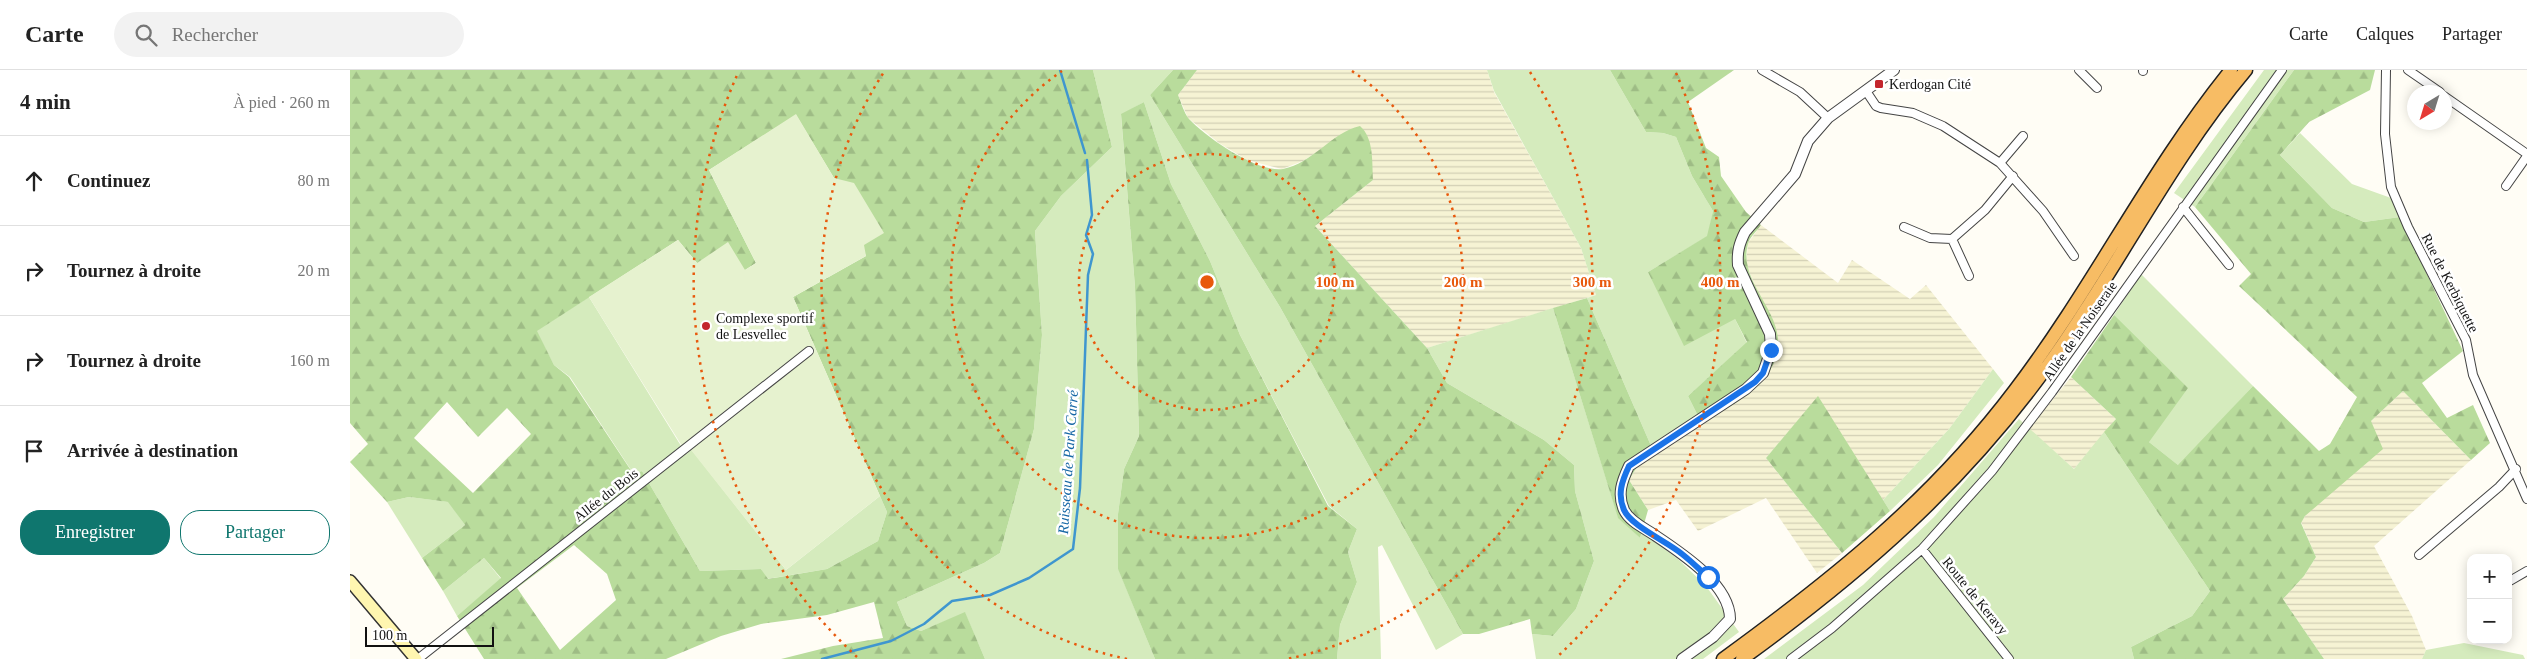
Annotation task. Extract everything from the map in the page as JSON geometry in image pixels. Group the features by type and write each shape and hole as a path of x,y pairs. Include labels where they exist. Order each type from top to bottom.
{"highway":[{"path":"1723,659 1803,601 1860,554 1904,514 1961,455 2010,398 2048,346 2182,138 2231,70"},
{"path":"1742,659 1818,603 1883,549 1943,491 1989,440 2050,363 2203,127 2246,70"}],"main road":[{"path":"350,581 418,659"}],"street":[{"path":"1762,70 1800,92 1828,118"},
{"path":"1682,659 1713,637 1730,619 1730,607 1724,595 1708,577 1682,554 1634,522 1624,512 1620,497 1622,482 1629,466 1746,390 1763,373 1771,350 1770,334 1738,265 1739,243 1745,232 1795,174 1808,141 1828,118 1894,70"},
{"path":"2079,70 2097,88"},
{"name":"Allée de la Noiseraie","path":"1791,659 1878,590 1922,549 1958,511 2004,455 2282,70"},
{"name":"Rue de Kerbiquette","path":"2386,70 2385,134 2391,187 2408,227 2466,340 2473,374 2516,469 2527,499"},
{"path":"2408,70 2430,85"},
{"path":"1866,91 1876,106 1913,113 1943,126 2000,163 2044,211 2074,256"},
{"path":"2452,102 2527,155 2506,186"},
{"path":"2000,163 2023,136"},
{"path":"1904,227 1930,238 1952,240 1985,210 2013,176"},
{"path":"2183,207 2229,264"},
{"path":"1952,240 1969,276"},
{"name":"Allée du Bois","path":"418,659 810,351"},
{"path":"2419,555 2499,487 2516,469"},
{"name":"Route de Keravy","path":"1922,549 2009,659"},
{"path":"2512,580 2527,571"}],"shaded area":[{"path":"1197,70 1487,70 1494,92 1581,248 1596,295 1427,348 1315,226 1373,180 1323,148 1303,161 1282,169 1247,160 1219,143 1188,118 1178,95"},
{"path":"1761,225 1838,283 1852,260 1910,299 1926,285 1993,369 1949,429 1883,500 1818,397 1766,458 1842,553 1817,573 1766,498 1698,531 1676,500 1648,510 1629,480 1637,467 1746,394 1754,283 1746,264 1748,243"},
{"path":"2071,377 2116,419 2074,469 2029,429"},
{"path":"2403,391 2471,460 2374,546 2412,616 2426,650 2422,659 2324,659 2283,599 2304,576 2316,557 2301,522 2371,421"}],"green space":[{"path":"350,70 1093,70 1112,147 1061,196 1035,231 1042,335 1034,429 1000,553 984,563 897,602 907,626 921,631 965,612 985,659 781,659 833,646 883,638 874,602 827,615 761,624 721,636 666,659 484,659 457,616 501,578 484,558 443,591 422,558 465,525 448,502 409,497 387,502 350,462 368,444 350,423","holes":["796,115 834,178 866,256 793,297 887,512 878,541 827,569 768,579 761,569 700,571 642,471 634,475 569,377 554,365 537,331 678,240 697,263 745,270 756,263 709,170","447,402 478,437 507,408 531,434 473,493 414,438","574,545 607,574 616,600 560,650 517,588"]},
{"path":"1093,70 1173,70 1150,95 1280,307 1463,634 1436,650 1382,545 1378,547 1381,659 1337,659 1340,625 1357,582 1348,552 1357,529 1329,506 1240,335 1210,261 1171,184 1144,102 1121,115 1135,287 1139,436 1124,469 1118,514 1118,568 1155,659 985,659 965,613 921,631 907,626 897,602 984,563 1000,553 1034,429 1042,335 1035,231 1061,196 1112,147"},
{"path":"1173,70 1197,70 1178,95 1189,119 1219,144 1246,160 1272,169 1283,169 1304,161 1350,130 1360,126 1365,131 1370,144 1373,180 1315,226 1427,348 1447,383 1544,440 1574,465 1575,491 1594,561 1576,609 1553,636 1532,634 1530,619 1479,634 1463,634 1280,307 1150,95"},
{"path":"1487,70 1610,70 1646,132 1663,133 1676,137 1692,176 1713,211 1708,236 1648,272 1735,319 1747,343 1688,396 1702,424 1655,455 1587,298 1596,295 1581,248 1494,91"},
{"path":"1610,70 1734,70 1688,102 1706,148 1719,157 1721,176 1746,212 1761,225 1748,244 1747,261 1751,277 1775,325 1778,341 1775,359 1764,379 1743,398 1702,424 1688,396 1747,342 1735,319 1684,346 1648,272 1707,236 1713,211 1692,176 1676,137 1663,133 1646,132"},
{"path":"2264,70 2294,70 2195,207 2174,193"},
{"path":"2294,70 2375,70 2370,90 2309,122 2280,155 2332,208 2364,222 2400,217 2463,351 2422,383 2447,418 2473,405 2490,443 2471,460 2403,391 2371,421 2383,449 2305,516 2301,523 2316,557 2304,576 2283,599 2324,659 2134,659 2131,647 2192,616 2210,591 2104,432 2116,419 2071,377 2114,315 2188,388 2149,442 2178,465 2253,386 2319,451 2330,444 2357,397 2239,286 2251,274 2195,207"},
{"path":"1144,102 1171,184 1210,261 1240,335 1328,506 1357,529 1348,552 1357,582 1340,625 1337,659 1155,659 1118,569 1118,514 1124,469 1139,436 1135,287 1121,114"},
{"name":"Complexe sportif de Lesvellec","path":"796,114 834,178 854,183 884,233 864,245 866,256 793,297 880,496 786,570 691,450 687,454 589,297 678,240 697,263 728,242 745,270 756,263 709,170"},
{"path":"2300,133 2352,184 2391,198 2400,217 2364,222 2332,208 2280,155"},
{"path":"2141,274 2253,386 2179,466 2149,442 2114,315"},
{"path":"589,297 686,454 691,449 786,570 880,496 887,512 878,541 827,569 767,579 761,569 700,571 642,471 635,476 570,377 554,365 536,331"},
{"path":"1587,298 1655,455 1637,467 1629,480 1648,510 1640,538 1618,518 1553,308"},
{"path":"1553,308 1618,517 1640,538 1642,532 1679,560 1706,586 1739,632 1703,659 1536,659 1532,634 1553,636 1576,609 1594,561 1575,491 1574,465 1544,440 1447,383 1427,348"},
{"path":"1993,369 2004,383 1938,465 1890,511 1883,500 1949,429"},
{"path":"1818,396 1890,511 1842,553 1766,458"},
{"path":"2019,419 2074,469 2104,432 2210,591 2192,616 2131,647 2134,659 1764,659 1863,585 1934,517"},
{"path":"409,497 449,502 465,525 422,558 387,502"},
{"path":"484,558 501,579 457,616 443,591"},
{"path":"2464,643 2523,655 2525,659 2422,659 2426,650"}],"waterway":[{"name":"Ruisseau de Park Carré","path":"1060,70 1085,153"},
{"name":"Ruisseau de Park Carré","path":"822,659 891,641 924,624 952,601 990,595 1029,578 1073,549 1080,488 1088,275 1093,254 1086,235 1092,215 1087,160"}],"place":[{"name":"Kerdogan Cité","path":"1879,84"},
{"name":"Complexe sportif de Lesvellec","path":"706,326"}],"route":[{"path":"1708,577 1682,554 1634,522 1624,512 1620,497 1622,482 1629,466 1746,390 1763,373 1771,350"}]}
